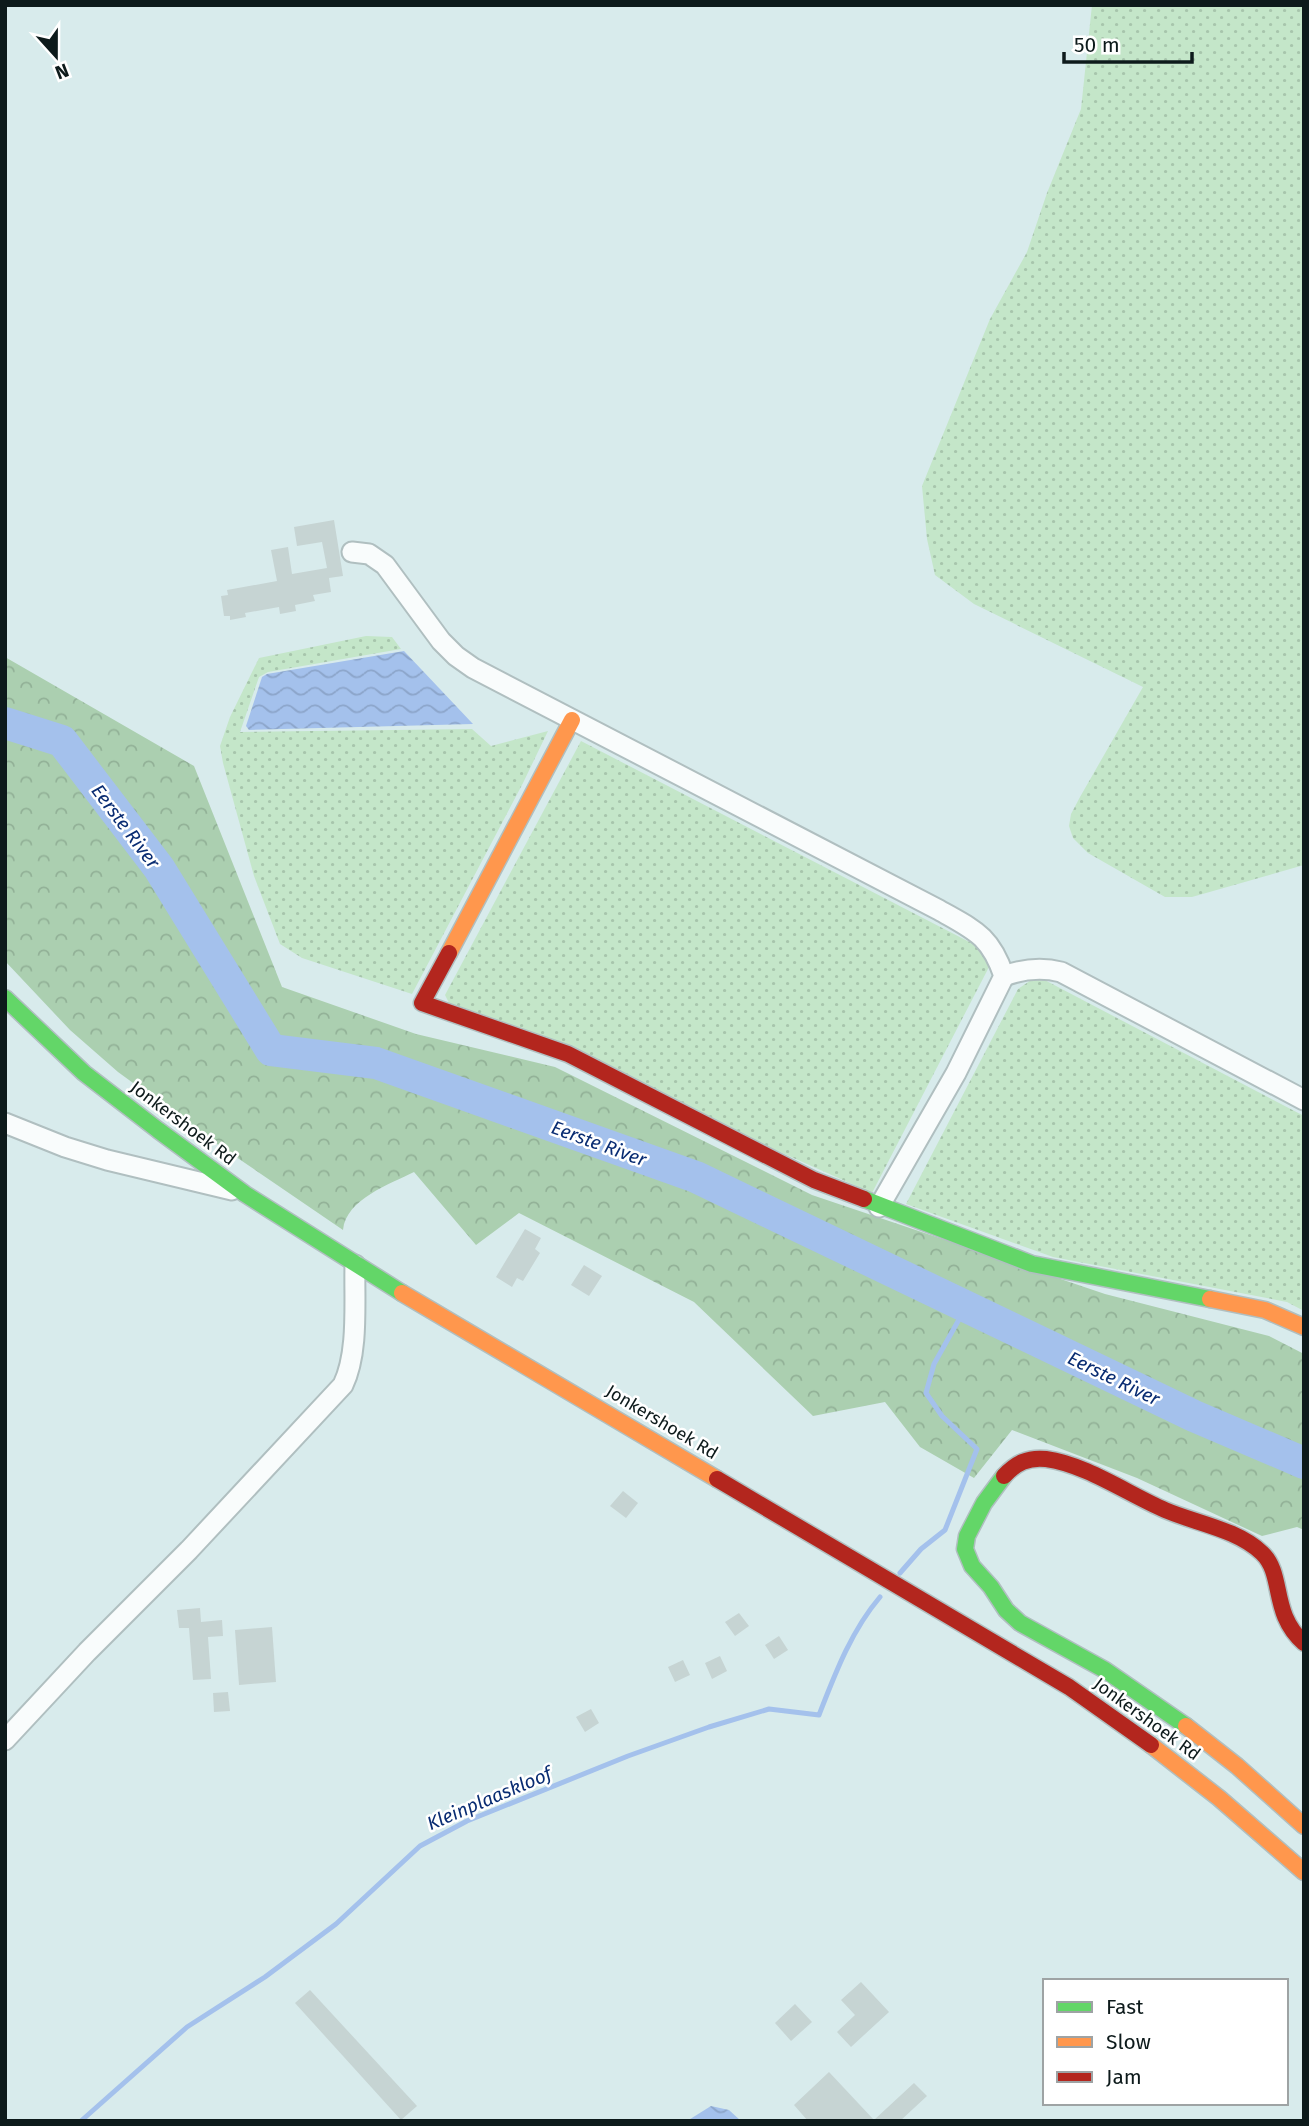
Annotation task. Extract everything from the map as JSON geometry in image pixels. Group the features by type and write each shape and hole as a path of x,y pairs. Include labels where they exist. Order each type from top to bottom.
{"street":[{"path":"352,552 369,554 385,565 441,640 456,656 473,668 972,929 991,946 1004,976"},
{"path":"572,720 422,1003 577,1058 814,1180 878,1207 1032,1264 1265,1310 1304,1327"},
{"path":"878,1207 956,1073 1004,976 1015,972 1047,968 1061,972 1304,1100"},
{"name":"Jonkershoek Rd","path":"5,998 84,1073 245,1194 355,1265 1069,1686 1131,1728 1237,1811 1304,1872"},
{"path":"5,1123 107,1160 245,1194"},
{"path":"5,1740 344,1385 349,1373 352,1351 355,1265"},
{"path":"1304,1643 1285,1621 1275,1596 1271,1564 1261,1551 1228,1534 1050,1460 1025,1460 1002,1477 966,1538 964,1546 967,1558 1009,1614 1115,1676 1168,1713 1210,1744 1304,1826"}],"green space":[{"path":"1092,5 1304,5 1304,865 1192,897 1165,897 1088,853 1073,838 1069,826 1071,814 1080,797 1143,687 974,604 935,575 927,539 922,486 990,319 1027,252 1047,193 1081,109"},
{"path":"366,636 392,637 401,649 268,672 259,677 240,732 472,729 491,746 548,731 412,994 302,958 280,944 254,876 220,746 230,717 259,658"},
{"path":"5,657 194,766 282,987 416,1034 555,1067 812,1195 1105,1294 1269,1336 1304,1354 1304,1530 1297,1527 1262,1536 1137,1478 1012,1430 974,1478 920,1447 885,1402 813,1416 694,1302 519,1213 476,1245 414,1172 360,1201 346,1219 343,1230 118,1072 70,1030 5,961"},
{"path":"581,741 981,948 989,967 872,1193 450,1005 445,995"},
{"path":"1037,976 1304,1116 1304,1311 1287,1302 1053,1257 906,1204 1018,989"}],"water":[{"path":"404,651 473,724 249,730 246,726 262,677 267,674"},
{"path":"711,2106 729,2110 741,2121 687,2121"}],"building":[{"path":"334,520 343,576 329,578 331,592 313,595 315,601 295,605 296,611 280,614 279,607 245,613 246,617 230,620 230,616 224,616 221,596 228,595 227,590 277,581 271,550 288,547 292,574 327,568 322,542 297,546 294,527"},
{"path":"525,1229 541,1238 535,1249 540,1253 523,1281 517,1278 512,1287 496,1277"},
{"path":"584,1265 602,1276 589,1296 571,1285"},
{"path":"623,1491 638,1503 626,1518 610,1506"},
{"path":"200,1608 201,1622 222,1620 223,1636 208,1637 211,1679 193,1680 189,1628 179,1628 177,1610"},
{"path":"739,1613 749,1626 735,1636 725,1622"},
{"path":"272,1627 276,1682 239,1685 235,1630"},
{"path":"779,1636 788,1650 774,1659 765,1645"},
{"path":"720,1656 727,1671 712,1679 705,1663"},
{"path":"683,1660 690,1675 675,1682 668,1667"},
{"path":"228,1692 230,1711 214,1712 213,1693"},
{"path":"591,1709 599,1723 585,1732 576,1717"},
{"path":"861,1982 889,2012 851,2047 837,2032 855,2015 841,2000"},
{"path":"310,1990 417,2106 401,2120 295,2003"},
{"path":"795,2004 812,2022 791,2041 775,2023"},
{"path":"829,2072 874,2120 914,2083 927,2096 900,2121 808,2121 794,2105"}],"waterway":[{"name":"Eerste River","path":"5,723 62,741 159,868 271,1050 376,1063 696,1177 1194,1416 1304,1463"},
{"name":"Kleinplaaskloof","path":"900,1573 921,1549 945,1530 977,1449 942,1416 926,1393 934,1364 966,1307"},
{"name":"Kleinplaaskloof","path":"81,2121 187,2027 265,1977 336,1924 420,1846 467,1821 628,1756 709,1727 769,1709 819,1715 852,1638 880,1597"}],"traffic: fast":[{"path":"5,998 84,1073 158,1130 245,1194 402,1293"},
{"path":"864,1199 1032,1264 1210,1299"},
{"path":"1004,1476 984,1503 967,1536 965,1549 972,1566 991,1587 1006,1610 1020,1623 1105,1670 1186,1726"}],"traffic: slow":[{"path":"449,953 572,720"},
{"path":"402,1293 717,1479"},
{"path":"1210,1299 1265,1310 1304,1327"},
{"path":"1186,1726 1237,1766 1304,1826"},
{"path":"1151,1745 1219,1798 1304,1872"}],"traffic: jam":[{"path":"449,953 422,1003 568,1054 814,1180 864,1199"},
{"path":"1004,1476 1018,1464 1028,1460 1061,1462 1091,1473 1165,1510 1241,1538 1262,1553 1269,1562 1286,1619 1304,1643"},
{"path":"717,1479 1069,1687 1151,1745"}]}
